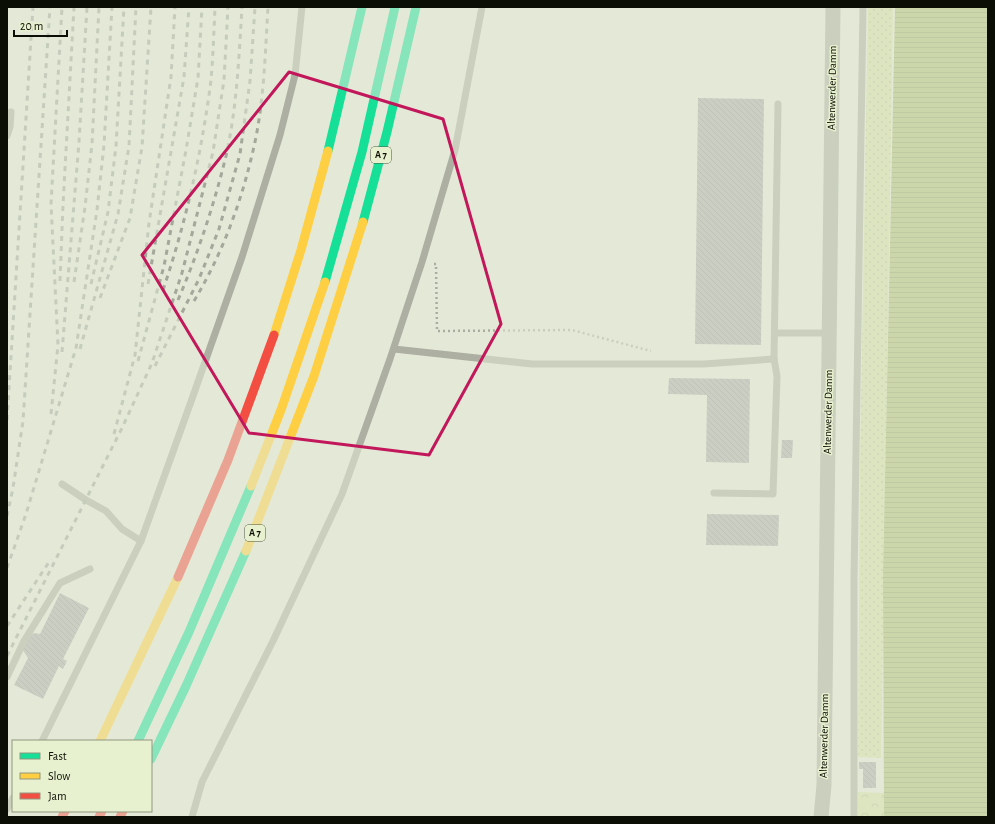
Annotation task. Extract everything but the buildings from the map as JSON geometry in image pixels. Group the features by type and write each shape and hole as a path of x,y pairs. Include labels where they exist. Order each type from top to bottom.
{"highway":[{"path":"101,740 138,666 187,559 259,376 290,285 336,126 362,7"},
{"name":"A 7","path":"138,740 181,651 233,533 279,417 322,294 341,228 368,128 395,7"},
{"name":"A 7","path":"152,756 189,680 252,540 316,372 340,300 372,194 408,48 416,7"}],"street":[{"name":"Altenwerder Damm","path":"821,817 824,785 833,7"}],"lane":[{"path":"42,740 141,541 242,257 280,135 295,75 302,7"},
{"path":"192,817 202,782 273,641 342,494 394,349 422,262 455,150 482,7"},
{"path":"854,817 854,579 863,7"},
{"path":"714,493 773,494 778,376 774,359 776,333 778,104"},
{"path":"7,136 10,127 11,112"},
{"path":"776,333 829,333"},
{"path":"394,349 532,364 704,364 774,359"},
{"path":"62,484 106,511 122,529 141,541"},
{"path":"7,677 24,641 60,582 90,569"},
{"path":"7,809 12,800"}],"path":[{"path":"422,262 436,264 437,331 572,330 664,354 664,363"}],"highlighted area":[{"path":"289,72 443,119 501,324 429,455 249,433 142,255"}],"green space":[{"path":"868,7 893,7 881,758 858,757 860,462"},
{"path":"858,792 884,793 884,817 858,817"}],"shaded area":[{"path":"895,7 988,7 988,817 884,817 883,578"}],"railway":[{"path":"7,420 33,7"},
{"path":"7,516 13,488 23,421 50,7"},
{"path":"51,414 58,345 51,204 62,7"},
{"path":"60,281 74,7"},
{"path":"62,352 79,142 87,7"},
{"path":"74,282 85,207 92,144 99,7"},
{"path":"7,568 26,514 76,348 97,210 104,145 112,7"},
{"path":"91,284 108,212 116,146 124,7"},
{"path":"80,349 118,214 129,146 136,7"},
{"path":"100,298 130,218 142,147 151,7"},
{"path":"114,434 135,355 149,223 171,77 175,7"},
{"path":"148,284 184,77 189,7"},
{"path":"138,361 164,266 186,150 198,78 202,7"},
{"path":"163,290 186,212 203,133 211,80 215,7"},
{"path":"7,656 122,428 152,363 182,273 213,152 224,80 228,7"},
{"path":"178,300 205,229 230,138 239,63 242,7"},
{"path":"155,366 199,279 219,229 240,154 250,81 255,7"},
{"path":"194,301 213,266 229,230 242,193 252,155 262,100 268,7"},
{"path":"7,626 51,559"}],"traffic: fast":[{"path":"328,151 362,7"},
{"path":"325,282 362,152 395,7"},
{"path":"363,222 387,132 416,7"},
{"path":"138,740 189,632 251,486"},
{"path":"152,757 186,686 246,551"}],"traffic: slow":[{"path":"274,335 301,250 328,151"},
{"path":"246,551 314,376 363,222"},
{"path":"251,486 281,410 325,282"},
{"path":"100,740 178,577"}],"traffic: jam":[{"path":"178,577 228,460 274,335"},
{"path":"62,817 64,812"},
{"path":"99,817 102,812"},
{"path":"120,817 122,812"}]}
